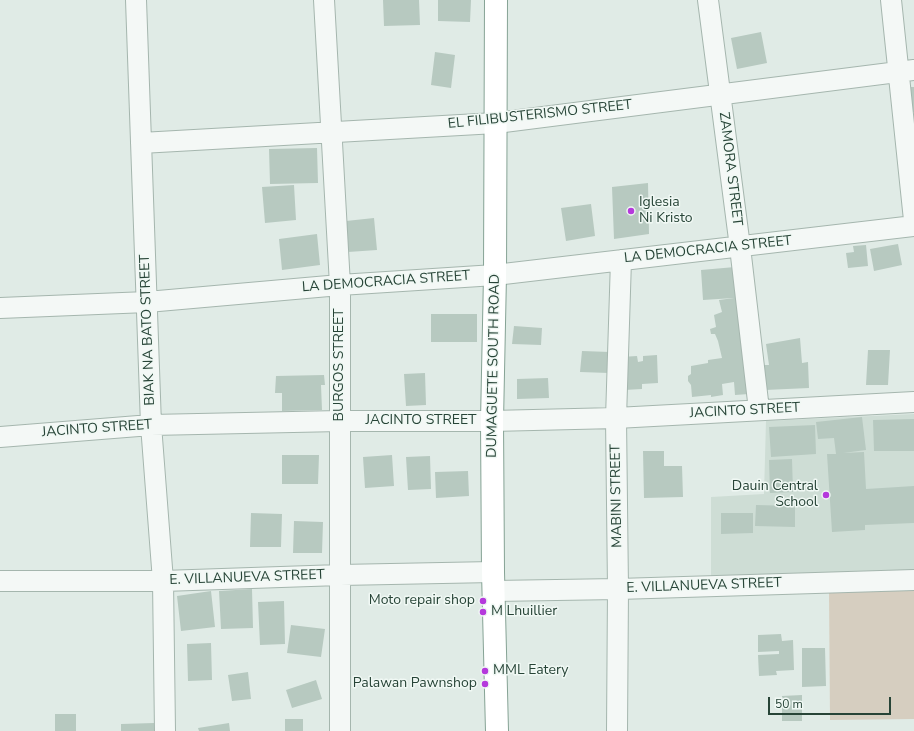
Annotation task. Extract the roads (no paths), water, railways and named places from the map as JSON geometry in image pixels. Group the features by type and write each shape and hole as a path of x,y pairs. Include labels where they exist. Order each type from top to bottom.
{"highway":[{"name":"DUMAGUETE SOUTH ROAD","path":"496,0 496,275 492,421 497,731"}],"street":[{"name":"BIAK NA BATO STREET","path":"136,0 151,425 163,581 165,731"},
{"name":"BURGOS STREET","path":"324,0 340,285 340,731"},
{"name":"ZAMORA STREET","path":"708,0 760,410"},
{"path":"891,0 906,70 914,220"},
{"name":"EL FILIBUSTERISMO STREET","path":"141,143 496,123 906,70"},
{"name":"LA DEMOCRACIA STREET","path":"0,308 147,302 340,285 496,275 914,226"},
{"name":"MABINI STREET","path":"617,731 618,589 616,418 621,260"},
{"name":"JACINTO STREET","path":"0,437 151,425 616,418 914,402"},
{"name":"E. VILLANUEVA STREET","path":"0,582 163,581 340,575 494,581 618,589 914,580"}],"place":[{"name":"Iglesia Ni Kristo","path":"631,211"},
{"name":"Dauin Central School","path":"826,495"},
{"name":"Moto repair shop","path":"483,601"},
{"name":"M Lhuillier","path":"483,612"},
{"name":"MML Eatery","path":"485,671"},
{"name":"Palawan Pawnshop","path":"485,684"}]}
